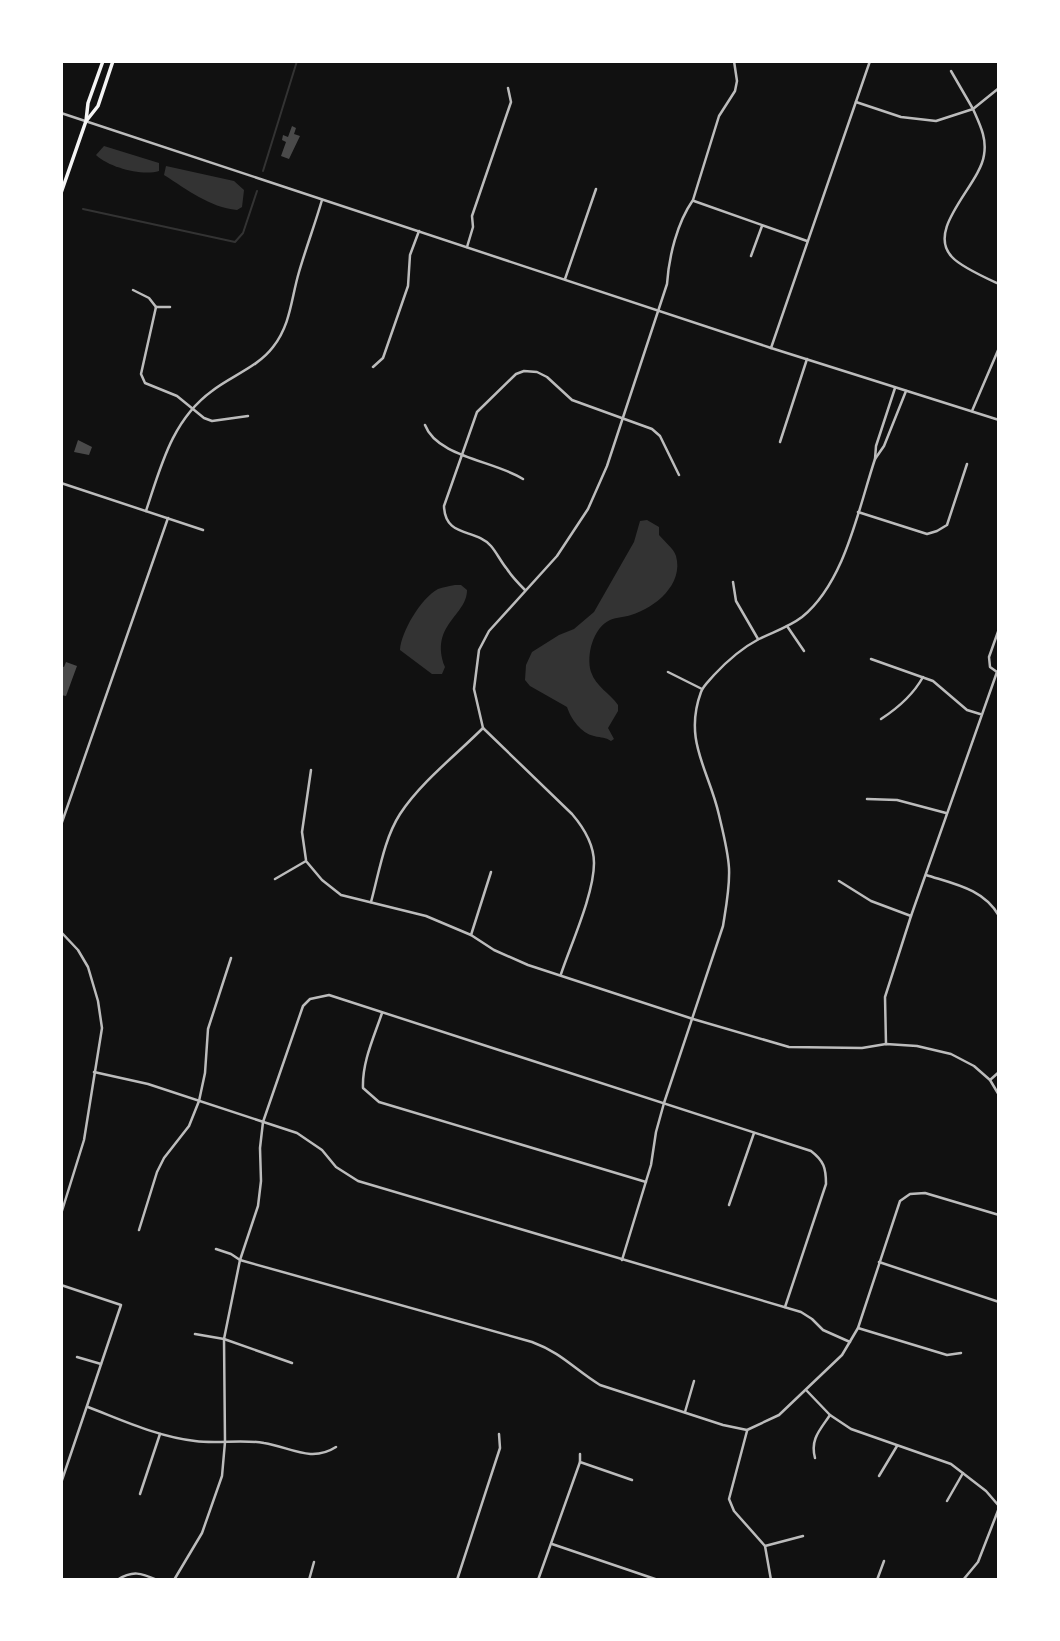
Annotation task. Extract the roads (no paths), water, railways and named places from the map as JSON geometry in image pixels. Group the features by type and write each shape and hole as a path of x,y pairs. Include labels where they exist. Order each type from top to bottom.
{"main road":[{"path":"61,193 103,61"},
{"path":"86,121 98,106 113,61"}],"street":[{"path":"561,975 590,886 594,863 590,843 583,827 572,814 483,729 474,689 475,668 479,650 489,631 557,556 588,509 607,466 659,310 667,284 669,262 686,210 693,200 719,116 735,91 737,81 734,61"},
{"path":"771,348 870,61"},
{"path":"951,71 985,136 984,156 979,173 949,219 945,230 946,243 951,257 999,284"},
{"path":"467,247 473,227 472,216 511,102 508,88"},
{"path":"856,102 901,117 936,121 973,109 999,88"},
{"path":"61,113 771,348 999,420"},
{"path":"565,279 596,190"},
{"path":"146,511 171,440 192,408 212,390 256,363 279,339 292,309 299,274 323,199"},
{"path":"693,200 807,241"},
{"path":"751,256 762,226"},
{"path":"373,367 383,358 404,298 408,286 410,255 419,231"},
{"path":"133,290 149,298 156,307"},
{"path":"156,307 141,374 143,381 177,396 204,418 212,421 248,416"},
{"path":"156,307 170,307"},
{"path":"972,411 999,348"},
{"path":"780,442 807,359"},
{"path":"526,590 508,571 491,545 480,537 454,528 444,514 444,506 477,412 516,374 524,371 537,372 547,377 572,400 652,429 660,436 679,475"},
{"path":"622,1260 646,1182 664,1103 723,926 729,867 719,814 698,756 696,710 702,689 728,660 758,639 802,617 824,592 839,566 858,512 895,388"},
{"path":"875,460 884,446 906,391"},
{"path":"425,425 428,434 436,443 512,472 523,479"},
{"path":"858,512 926,534 937,531 947,525 967,464"},
{"path":"61,483 203,530"},
{"path":"61,825 168,518"},
{"path":"733,582 736,601 758,639"},
{"path":"787,626 804,652"},
{"path":"886,1044 885,997 980,715 998,672 990,667 989,657 999,629"},
{"path":"871,659 923,677 943,688 967,710 980,715"},
{"path":"668,672 702,689"},
{"path":"881,719 902,704 923,677"},
{"path":"371,901 390,835 401,814 425,785 483,729"},
{"path":"311,770 302,832 306,861 341,895 426,916 471,935 512,958 693,1019 789,1046 862,1048 886,1044 917,1046 951,1054 974,1066 990,1080 999,1095"},
{"path":"867,799 897,800 946,813"},
{"path":"275,879 306,861"},
{"path":"471,935 491,872"},
{"path":"926,875 978,893 992,904 999,916"},
{"path":"838,881 871,901 911,916"},
{"path":"61,932 78,950 88,967 99,1002 102,1028 84,1140 62,1211"},
{"path":"139,1230 164,1158 190,1126 200,1101 208,1029 231,958"},
{"path":"174,1580 210,1516 222,1476 225,1443 224,1339 240,1260 260,1192 263,1122 303,1006 310,999 329,995 811,1151 820,1158 826,1169 826,1184 785,1307"},
{"path":"382,1013 364,1065 363,1077 363,1088 379,1102 646,1182"},
{"path":"94,1072 148,1084 297,1133 311,1140 336,1167 358,1181 801,1312 823,1330 850,1342"},
{"path":"990,1080 999,1072"},
{"path":"729,1205 754,1133"},
{"path":"216,1249 240,1260 553,1349 583,1375 600,1385 723,1425 747,1430 779,1415 842,1355 858,1328 900,1201 910,1194 925,1193 998,1214 999,1208"},
{"path":"879,1262 999,1302"},
{"path":"61,1284 121,1305 61,1483"},
{"path":"858,1328 947,1355 961,1353"},
{"path":"195,1334 224,1339 292,1363"},
{"path":"77,1357 102,1364"},
{"path":"685,1412 694,1381"},
{"path":"807,1391 830,1415 851,1429 951,1464 986,1491 999,1507 978,1562 963,1580"},
{"path":"88,1407 160,1434 194,1441 264,1443 302,1454 323,1454 336,1447"},
{"path":"816,1458 814,1437 830,1415"},
{"path":"747,1430 729,1499 734,1511 765,1546 771,1580"},
{"path":"140,1494 160,1434"},
{"path":"457,1580 500,1447 499,1434"},
{"path":"879,1476 897,1446"},
{"path":"538,1580 580,1461 580,1454"},
{"path":"61,1459 69,1461"},
{"path":"580,1461 632,1480"},
{"path":"947,1501 963,1473"},
{"path":"765,1546 803,1536"},
{"path":"552,1544 658,1580"},
{"path":"877,1580 884,1561"},
{"path":"309,1580 314,1562"},
{"path":"117,1580 137,1572 157,1580"}],"waterway":[{"path":"263,171 297,61"},
{"path":"83,209 235,242 243,233 257,191"}]}
